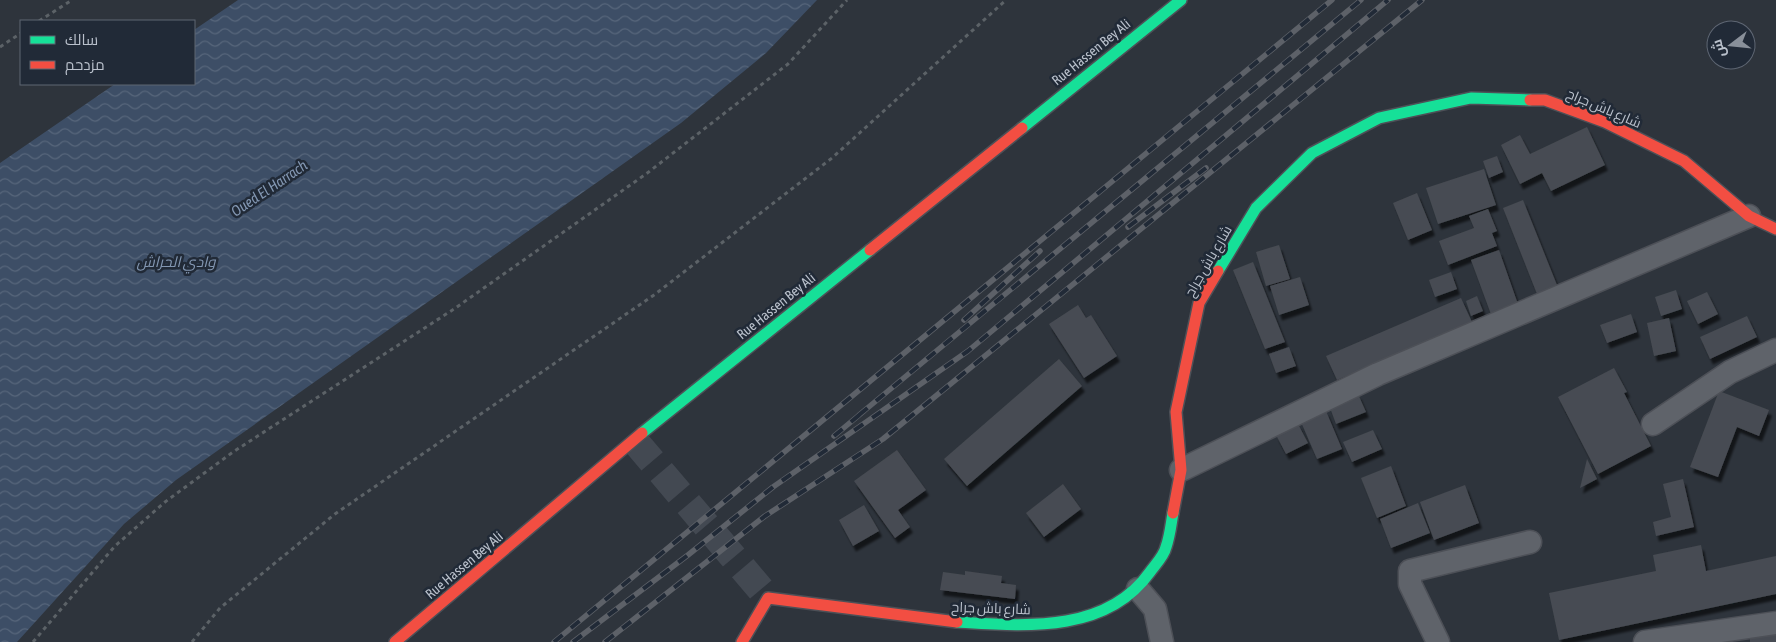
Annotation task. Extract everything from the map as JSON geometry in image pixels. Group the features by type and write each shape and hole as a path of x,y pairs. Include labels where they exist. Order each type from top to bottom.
{"main road":[{"name":"Rue Hassen Bey Ali","path":"395,642 634,440 1181,0"},
{"name":"شارع باش جراح","path":"742,642 768,598 949,622 1030,626 1073,620 1119,604 1138,589 1166,549 1181,470 1176,412 1199,303 1256,208 1312,153 1379,118 1471,98 1545,100 1605,122 1684,161 1749,216 1776,229"}],"street":[{"path":"1181,470 1378,374 1749,216"},
{"path":"1653,424 1730,372 1776,350"},
{"path":"1438,642 1410,584 1410,571 1530,542"},
{"path":"1138,589 1155,609 1162,642"},
{"path":"1645,642 1776,623"}],"path":[{"path":"41,20 72,0"},
{"path":"33,642 115,546 165,502 233,452 454,309 646,174 788,64 846,0"},
{"path":"192,642 220,608 334,514 654,295 832,158 1006,0"},
{"path":"0,47 20,34"}],"water":[{"name":"وادي الحراش","path":"238,0 817,0 766,53 681,123 176,480 124,524 17,642 0,642 0,163 114,85 195,85 195,29"}],"building":[{"path":"1587,127 1605,165 1551,191 1542,173 1520,184 1501,145 1520,135 1530,154"},
{"path":"1497,156 1503,172 1489,178 1483,161"},
{"path":"1484,169 1496,205 1438,224 1426,188"},
{"path":"1417,193 1432,230 1408,240 1393,203"},
{"path":"1523,200 1557,285 1537,294 1503,208"},
{"path":"1488,209 1497,231 1492,233 1497,246 1448,265 1439,241 1474,228 1469,216"},
{"path":"1279,245 1290,279 1266,286 1256,252"},
{"path":"1499,250 1519,307 1492,317 1471,260"},
{"path":"1253,262 1285,342 1265,349 1233,270"},
{"path":"1451,272 1457,289 1435,297 1429,280"},
{"path":"1300,277 1309,305 1279,315 1270,286"},
{"path":"1676,290 1682,309 1661,316 1655,297"},
{"path":"1707,292 1718,314 1698,324 1687,301"},
{"path":"1477,296 1483,311 1471,316 1466,301"},
{"path":"1461,298 1472,322 1337,380 1326,356"},
{"path":"1078,305 1086,318 1091,315 1117,356 1084,378 1049,324"},
{"path":"1631,314 1637,332 1607,343 1600,325"},
{"path":"1747,316 1757,337 1710,359 1700,337"},
{"path":"1669,318 1676,351 1654,356 1647,323"},
{"path":"1289,347 1296,366 1276,373 1269,354"},
{"path":"1059,359 1082,386 967,486 944,459"},
{"path":"1614,368 1627,392 1624,393 1651,446 1598,474 1558,397"},
{"path":"1719,391 1769,410 1759,436 1737,427 1718,477 1690,467"},
{"path":"1358,394 1366,412 1336,424 1329,405"},
{"path":"1326,411 1342,449 1317,459 1301,422"},
{"path":"1298,424 1308,443 1286,454 1276,435"},
{"path":"1373,430 1382,449 1352,462 1343,442"},
{"path":"897,450 926,490 898,510 910,527 895,538 854,481"},
{"path":"1587,459 1597,479 1580,488"},
{"path":"1391,466 1406,506 1377,518 1361,478"},
{"path":"1683,479 1694,527 1656,536 1653,522 1671,517 1663,484"},
{"path":"1063,484 1081,509 1044,537 1026,513"},
{"path":"1465,485 1479,523 1434,540 1420,502"},
{"path":"1418,503 1430,533 1391,548 1380,519"},
{"path":"864,505 879,531 853,546 839,520"},
{"path":"1701,545 1706,571 1776,556 1776,594 1559,640 1549,593 1656,571 1653,555"},
{"path":"965,571 1002,576 1001,583 1016,585 1015,599 940,590 943,572 965,575"},
{"path":"1776,631 1776,642 1750,642 1750,635"}],"tunnel":[{"path":"634,440 768,598"}],"railway":[{"path":"554,642 1332,0"},
{"path":"859,415 1361,0"},
{"path":"573,642 688,555 773,487 968,351 1388,0"},
{"path":"605,642 765,516 883,439 1422,0"},
{"path":"1128,227 1206,168"},
{"path":"964,320 1040,251"},
{"path":"834,436 864,411"}],"traffic: fast":[{"path":"1022,128 1181,0"},
{"path":"1218,271 1256,208 1312,153 1379,118 1471,98 1530,100"},
{"path":"642,433 870,250"},
{"path":"957,622 1009,625 1062,622 1087,616 1111,607 1132,592 1161,557 1165,550 1173,513"}],"traffic: jam":[{"path":"1530,100 1545,100 1605,122 1684,161 1749,216 1776,229"},
{"path":"870,250 1022,128"},
{"path":"1173,513 1181,470 1176,412 1199,303 1218,271"},
{"path":"395,642 642,433"},
{"path":"742,642 768,598 957,622"}],"water label":[{"name":"Oued El Harrach","path":"269,188"}]}
